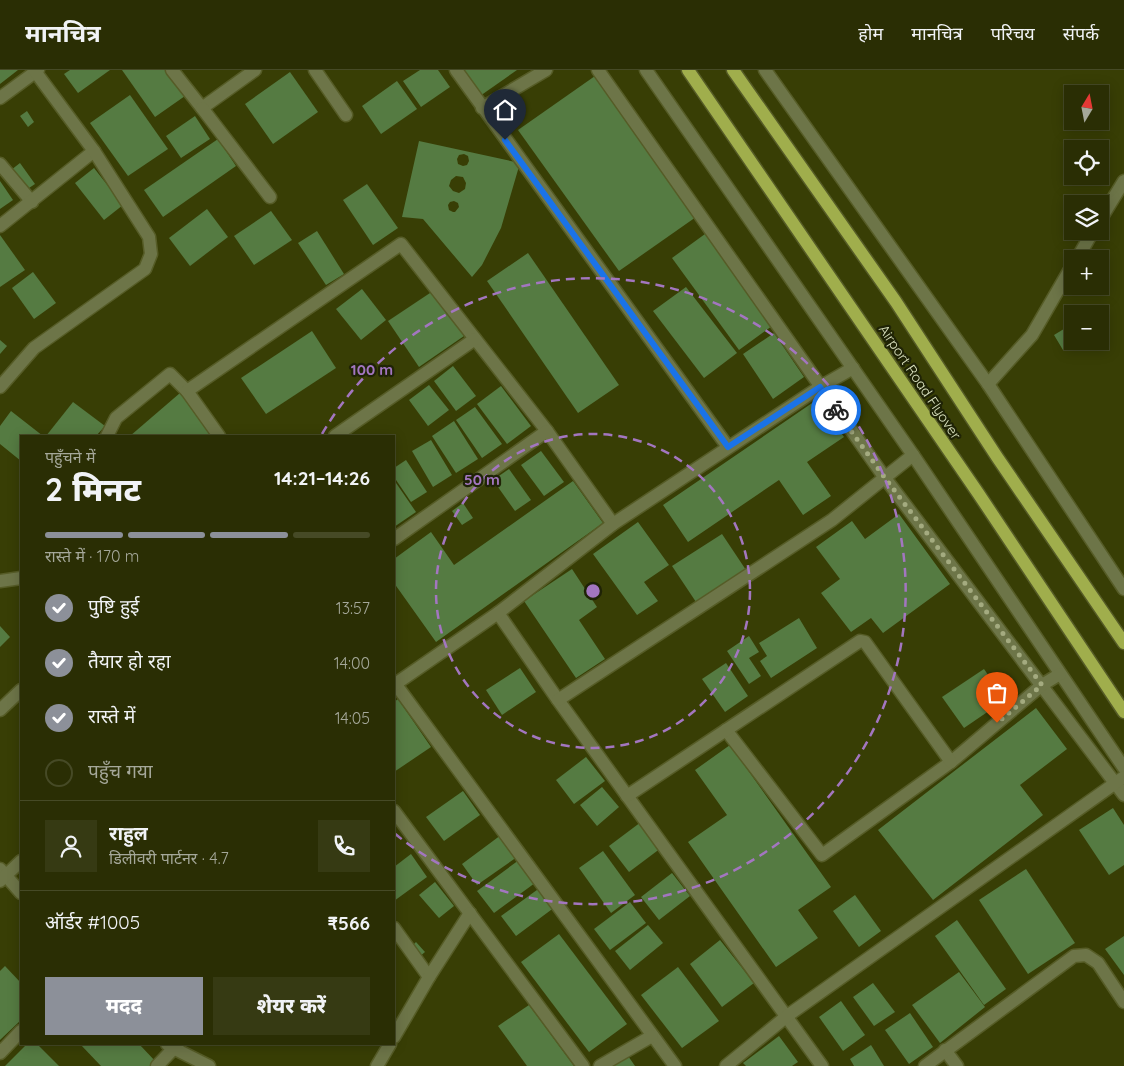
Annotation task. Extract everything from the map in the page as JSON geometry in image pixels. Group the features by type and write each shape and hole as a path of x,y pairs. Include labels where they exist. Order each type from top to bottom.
{"main road":[{"name":"Airport Road Flyover","path":"688,70 972,485 1124,712"},
{"name":"Airport Road Flyover","path":"733,70 896,302 997,457 1124,643"}],"street":[{"path":"172,70 270,197"},
{"path":"202,108 255,70"},
{"path":"315,70 346,115"},
{"path":"456,70 728,447"},
{"path":"482,108 546,70"},
{"path":"598,70 885,478 1042,685 1120,780 1124,795"},
{"path":"646,70 913,455 1124,768"},
{"path":"765,70 988,384 1124,589"},
{"path":"0,98 36,71 94,151 150,237 151,254 145,269 34,348 0,387"},
{"path":"0,226 94,151"},
{"path":"0,164 32,202"},
{"path":"1109,205 1124,181"},
{"path":"187,391 401,244 547,431 613,524"},
{"path":"988,384 1032,334 1064,280"},
{"path":"336,435 475,339"},
{"path":"395,683 498,613 613,524 820,387 853,368"},
{"path":"108,435 116,418 170,374 187,391 218,435"},
{"path":"395,538 547,431"},
{"path":"558,700 832,520 913,455"},
{"path":"0,581 20,578"},
{"path":"498,613 558,700 822,1066"},
{"path":"627,796 857,642 865,642 951,762"},
{"path":"726,730 822,856 951,762 1042,685 1060,674"},
{"path":"395,685 675,1066"},
{"path":"0,710 20,691"},
{"path":"726,1066 787,1016 1120,780"},
{"path":"395,812 583,1066"},
{"path":"20,862 2,875 20,892"},
{"path":"395,1035 470,913"},
{"path":"395,929 429,977"},
{"path":"925,1066 1074,956 1086,955 1098,963 1124,1002"},
{"path":"0,1053 20,1031"},
{"path":"600,1066 652,1036"},
{"path":"157,1066 172,1045 209,1066"},
{"path":"377,1066 389,1045"},
{"path":"945,1050 957,1066"}],"building":[{"path":"0,70 18,70 0,84"},
{"path":"70,70 110,70 78,93 64,74"},
{"path":"122,70 167,70 185,96 155,117"},
{"path":"420,70 438,70 450,87 421,107 403,81"},
{"path":"462,70 517,70 480,96"},
{"path":"290,72 318,112 273,144 245,104"},
{"path":"595,76 696,217 619,271 518,130"},
{"path":"397,81 417,109 381,134 362,106"},
{"path":"130,95 168,149 128,176 90,123"},
{"path":"27,111 34,122 28,127 20,116"},
{"path":"195,116 210,139 181,158 166,136"},
{"path":"218,139 236,166 163,217 144,190"},
{"path":"419,141 520,163 501,228 482,265 472,277 423,219 402,217","holes":["464,154 468,156 469,161 467,165 463,166 458,164 457,159 459,155","456,176 463,177 466,183 465,189 459,193 453,191 449,186 451,180","450,202 458,203 459,207 455,212 449,210 448,205"]},
{"path":"20,163 35,184 26,190 11,170"},
{"path":"94,168 123,205 104,220 75,183"},
{"path":"0,181 13,200 0,209"},
{"path":"367,184 398,228 373,245 343,200"},
{"path":"207,209 228,237 190,266 169,238"},
{"path":"271,211 292,240 254,265 234,236"},
{"path":"317,231 344,274 326,285 298,243"},
{"path":"705,234 772,326 739,350 672,258"},
{"path":"0,235 25,270 0,287"},
{"path":"528,253 619,385 578,413 487,281"},
{"path":"33,272 56,303 34,319 12,288"},
{"path":"686,287 737,353 704,378 653,311"},
{"path":"362,289 386,320 361,340 336,309"},
{"path":"433,291 464,336 419,367 388,321"},
{"path":"1064,329 1064,349 1063,350 1054,335"},
{"path":"312,331 336,368 266,414 241,378"},
{"path":"774,333 804,377 773,399 743,354"},
{"path":"0,340 7,346 0,354"},
{"path":"453,366 476,396 456,411 434,381"},
{"path":"429,385 449,410 428,426 409,400"},
{"path":"501,386 531,426 507,444 477,404"},
{"path":"180,393 210,435 131,435"},
{"path":"818,399 844,437 807,462 831,496 803,515 779,480 688,542 663,505"},
{"path":"73,402 105,426 97,435 47,435"},
{"path":"475,407 502,444 482,458 456,420"},
{"path":"11,411 42,435 20,435 20,460 0,444 0,426"},
{"path":"454,421 478,459 456,473 432,436"},
{"path":"431,440 452,475 433,487 412,451"},
{"path":"541,451 564,482 544,496 521,465"},
{"path":"406,460 427,492 411,502 395,478 395,467"},
{"path":"509,469 531,500 515,511 493,480"},
{"path":"395,481 416,512 395,526"},
{"path":"573,481 603,523 436,642 395,584 395,558 431,532 454,565"},
{"path":"463,503 473,518 462,525 452,511"},
{"path":"899,514 950,584 883,633 871,618 851,632 821,593 840,579 816,547 852,521 865,539"},
{"path":"638,522 669,565 644,582 658,601 637,615 593,554"},
{"path":"722,534 746,570 696,602 672,566"},
{"path":"572,569 597,607 579,620 605,659 576,678 524,601"},
{"path":"799,618 817,648 771,678 760,661 767,656 759,643"},
{"path":"0,626 10,637 0,647"},
{"path":"749,636 759,652 749,658 761,676 749,684 727,651"},
{"path":"726,663 748,696 725,712 702,679"},
{"path":"520,668 536,692 502,715 486,690"},
{"path":"984,669 1005,700 964,728 942,697"},
{"path":"398,699 431,747 395,771 395,701"},
{"path":"1036,708 1067,749 1020,785 1043,815 933,900 878,830"},
{"path":"730,745 831,887 798,910 818,938 776,967 688,842 727,815 695,770"},
{"path":"586,757 605,781 574,804 556,780"},
{"path":"602,787 619,807 597,826 580,805"},
{"path":"463,791 480,815 444,841 426,817"},
{"path":"1113,808 1124,825 1124,865 1109,875 1079,830"},
{"path":"641,822 661,848 629,872 609,846"},
{"path":"501,835 517,857 477,885 462,864"},
{"path":"603,851 635,895 611,913 579,868"},
{"path":"411,854 427,877 395,900 395,866"},
{"path":"519,860 535,883 494,913 477,891"},
{"path":"1026,869 1075,943 1028,974 979,900"},
{"path":"672,873 690,896 659,920 641,897"},
{"path":"435,882 454,906 439,918 419,895"},
{"path":"541,887 555,907 516,936 501,916"},
{"path":"855,895 881,931 859,947 833,911"},
{"path":"630,902 646,923 610,950 594,929"},
{"path":"957,920 1006,989 984,1005 935,936"},
{"path":"648,925 663,943 630,970 615,951"},
{"path":"559,934 627,1024 589,1052 521,962"},
{"path":"1124,936 1124,975 1105,949"},
{"path":"720,940 754,983 722,1007 690,964"},
{"path":"416,942 425,952 418,958 410,948"},
{"path":"5,966 20,982 20,1021 0,1040 0,971"},
{"path":"678,967 719,1021 682,1048 641,995"},
{"path":"959,972 985,1007 940,1043 912,1005"},
{"path":"873,983 895,1012 874,1026 853,997"},
{"path":"841,1001 865,1035 843,1051 819,1017"},
{"path":"529,1005 574,1066 527,1066 498,1026"},
{"path":"910,1013 933,1047 909,1064 885,1030"},
{"path":"779,1036 798,1062 792,1066 746,1066 743,1063"},
{"path":"26,1045 38,1045 59,1066 5,1066"},
{"path":"81,1045 140,1045 157,1063 153,1066 101,1066"},
{"path":"871,1045 884,1066 854,1066 850,1059"},
{"path":"626,1053 635,1066 608,1066"}],"way so far":[{"path":"836,410 885,478 1042,685 997,723"}],"route":[{"path":"505,140 728,447 820,387 836,410"}]}
